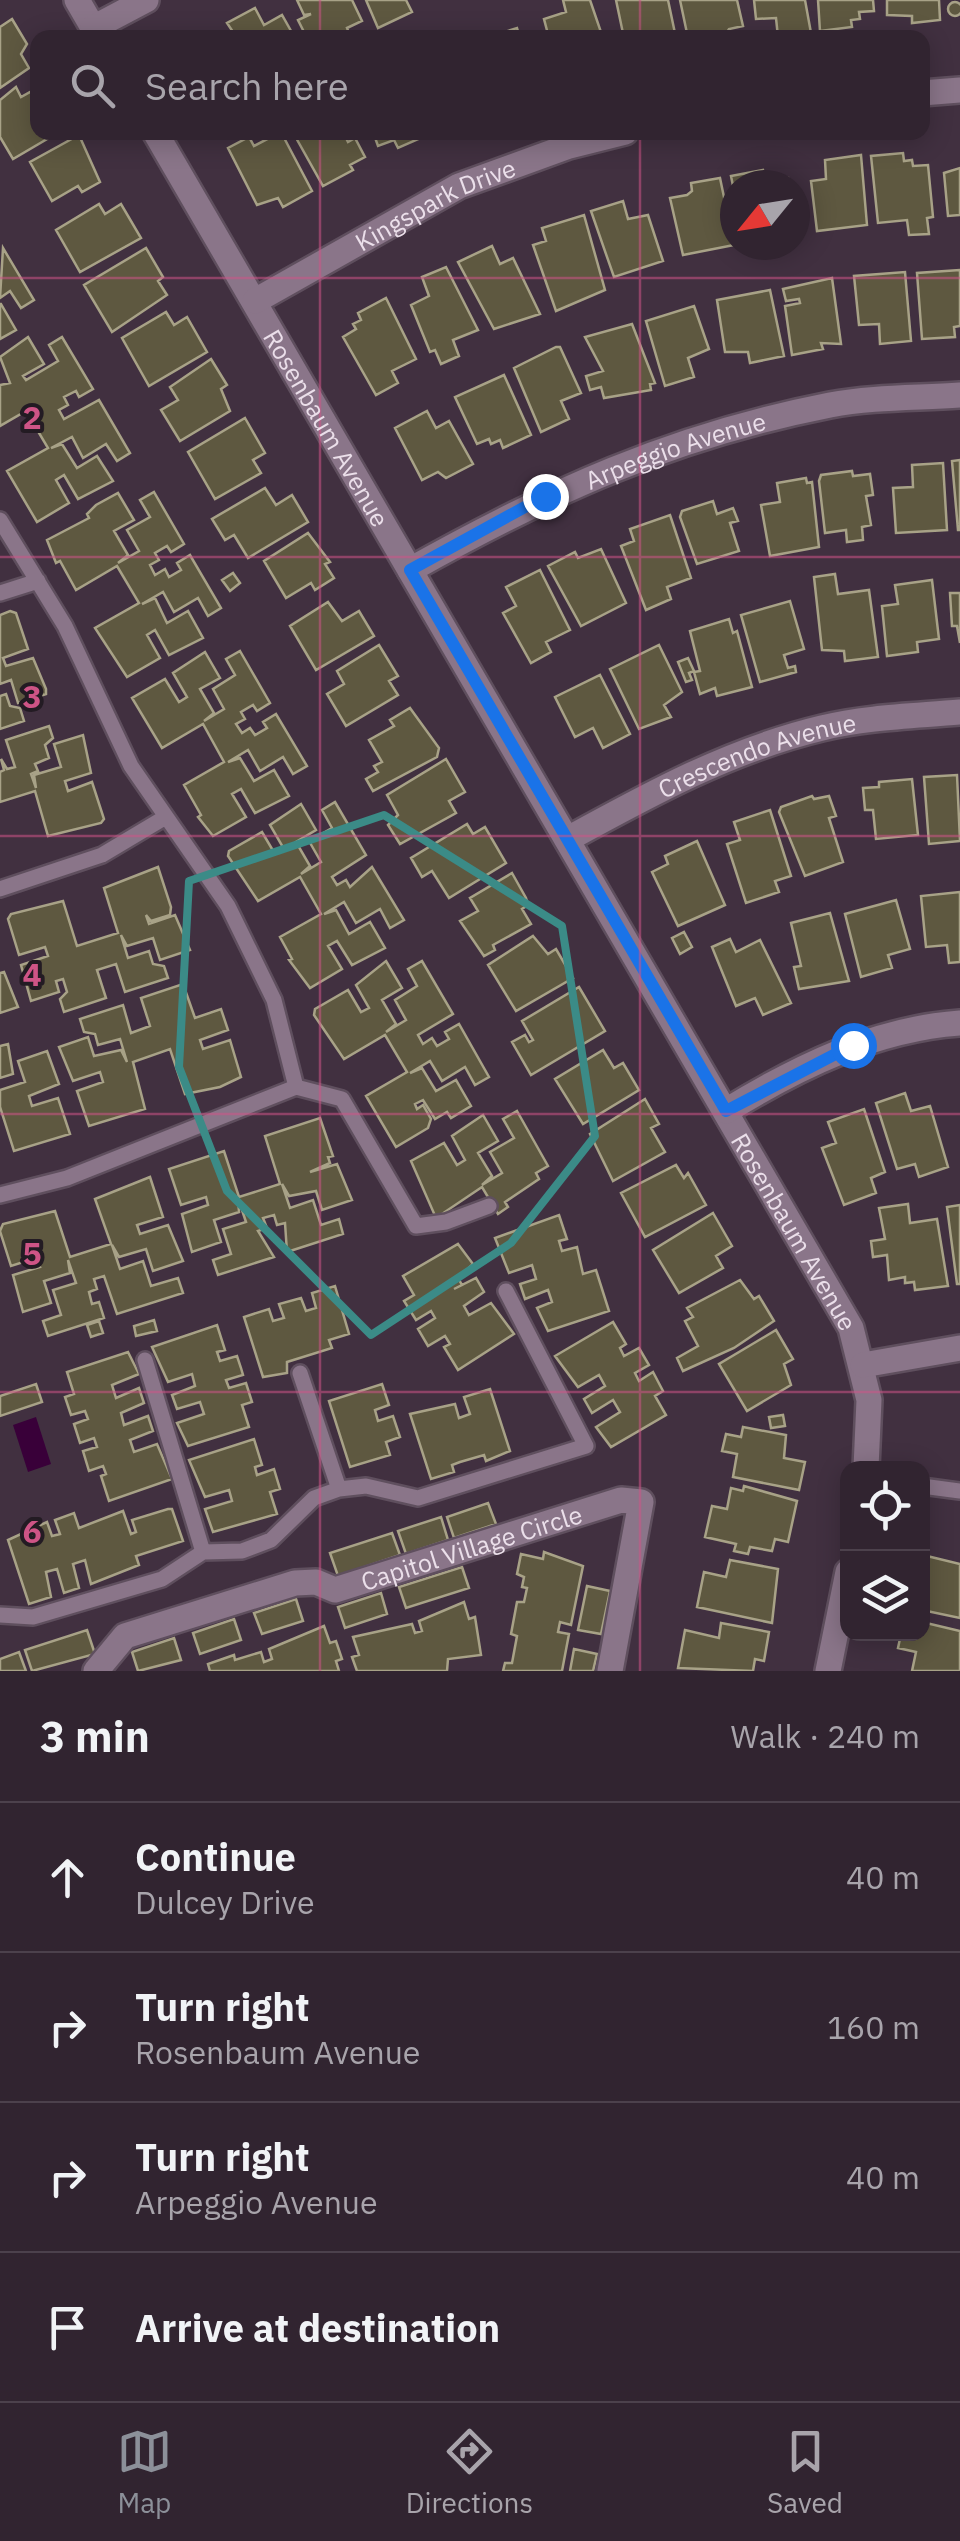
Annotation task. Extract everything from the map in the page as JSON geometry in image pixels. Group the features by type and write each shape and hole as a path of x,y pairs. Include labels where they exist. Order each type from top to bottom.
{"street":[{"path":"76,0 94,30"},
{"path":"101,30 146,0"},
{"path":"930,93 960,90"},
{"name":"Rosenbaum Avenue","path":"160,140 851,1328 869,1400 866,1461"},
{"name":"Kingspark Drive","path":"255,301 459,186 593,140"},
{"name":"Arpeggio Avenue","path":"410,570 545,496 646,453 833,404 960,395"},
{"name":"Crescendo Avenue","path":"568,839 666,784 738,753 824,727 960,712"},
{"path":"726,1111 853,1045 931,1025 960,1023"},
{"path":"863,1365 960,1348"},
{"name":"Capitol Village Circle","path":"96,1671 125,1636 276,1589 316,1582 335,1590 621,1500 641,1502 610,1671"},
{"path":"828,1671 840,1612"}],"lane":[{"path":"0,520 65,626 131,766 228,906 274,1000 296,1087"},
{"path":"0,593 38,581"},
{"path":"0,888 102,855 164,818"},
{"path":"0,1194 67,1178 296,1087 342,1099 416,1226 446,1222 489,1206"},
{"path":"0,1615 33,1617 162,1579 203,1552 242,1551 272,1540 314,1498 339,1489 366,1486 418,1498 586,1446 506,1291"},
{"path":"146,1360 203,1552"},
{"path":"300,1374 339,1489"},
{"path":"930,1487 960,1492"}],"highlighted area":[{"path":"384,815 562,926 595,1136 511,1243 371,1335 227,1191 179,1067 189,881"}],"shaded area":[{"path":"36,1417 51,1464 28,1472 13,1425"}],"building":[{"path":"297,0 352,0 362,21 348,30 303,30 298,20 311,14 304,15"},
{"path":"366,0 406,0 412,12 378,28"},
{"path":"563,0 590,0 600,30 547,30 544,19 566,12"},
{"path":"616,0 668,0 674,30 622,30"},
{"path":"680,0 737,0 743,26 686,30"},
{"path":"754,0 805,0 810,30 777,30 776,18 756,19"},
{"path":"818,0 873,0 874,11 859,12 860,19 851,20 852,27 820,30"},
{"path":"887,0 939,0 940,20 912,23 912,16 887,15"},
{"path":"950,4 960,4 960,14 950,14"},
{"path":"255,8 264,25 282,15 290,30 232,30 227,23"},
{"path":"12,19 27,44 21,54 29,68 0,88 0,27"},
{"path":"16,87 21,97 30,92 30,140 45,140 13,159 0,137 0,100"},
{"path":"70,140 81,140 100,182 82,192 78,186 52,201 30,162"},
{"path":"243,140 251,140 254,146 266,140 285,140 312,191 283,207 278,198 257,205 228,148"},
{"path":"297,140 356,140 365,157 350,165 353,170 323,186"},
{"path":"394,140 416,140 398,148"},
{"path":"903,153 904,161 912,160 913,166 928,165 933,217 927,218 929,234 909,235 907,220 878,223 871,156"},
{"path":"861,155 867,225 817,231 811,181 826,179 825,160"},
{"path":"960,168 960,215 948,216 944,173"},
{"path":"720,178 720,248 683,255 670,198 687,195 692,191 691,183"},
{"path":"623,201 628,219 648,215 663,261 614,277 591,211"},
{"path":"99,204 105,214 121,204 141,238 80,272 56,230"},
{"path":"584,215 605,290 556,311 533,245 546,241 542,228"},
{"path":"492,246 500,264 513,258 540,314 494,329 458,262"},
{"path":"3,248 34,300 21,308 10,291 0,298"},
{"path":"146,248 163,277 158,281 167,295 112,332 84,285"},
{"path":"446,267 478,330 453,340 459,356 441,364 435,350 430,352 411,305 429,296 422,277"},
{"path":"960,270 960,326 954,327 955,337 922,339 917,273"},
{"path":"905,272 911,341 880,344 879,324 859,325 854,276"},
{"path":"832,278 841,344 821,343 823,349 792,355 785,306 800,303 799,299 786,301 783,289"},
{"path":"770,290 784,356 750,363 748,352 725,352 717,300"},
{"path":"386,298 416,359 392,371 398,383 376,395 343,337 356,329 353,324 361,320 358,313"},
{"path":"0,304 16,330 0,339"},
{"path":"694,306 709,349 688,358 694,377 665,386 646,321"},
{"path":"166,312 174,325 187,317 207,352 149,386 122,338"},
{"path":"632,324 655,383 650,384 651,390 604,398 601,387 590,390 586,376 603,371 585,337"},
{"path":"28,337 44,364 23,376 26,380 58,361 49,345 62,337 93,389 79,397 76,391 64,397 68,405 59,410 64,419 99,400 130,453 117,461 106,444 83,458 72,437 51,448 62,444 77,468 97,456 113,481 78,499 64,475 56,480 69,503 37,522 7,471 48,448 26,411 0,426 0,385 10,383 0,357"},
{"path":"560,347 581,393 561,401 569,419 541,432 514,368"},
{"path":"211,359 227,385 221,389 230,411 180,441 161,410 178,400 170,387"},
{"path":"504,375 531,435 503,448 500,440 477,444 455,397"},
{"path":"427,411 436,428 449,421 473,464 446,478 438,472 422,480 395,428"},
{"path":"245,418 265,453 253,460 261,473 215,499 188,452"},
{"path":"960,460 960,530 958,530 952,461"},
{"path":"943,463 947,530 896,533 893,488 913,487 912,465"},
{"path":"852,471 853,476 870,474 873,495 866,496 871,525 862,527 863,540 847,542 846,530 825,533 819,481 821,475"},
{"path":"806,478 807,483 812,482 819,547 770,556 761,505 780,502 777,483"},
{"path":"265,488 276,505 292,495 308,522 248,558 234,535 225,540 212,519"},
{"path":"154,492 184,544 171,552 167,546 155,553 159,560 150,565 155,575 165,569 169,577 181,570 177,563 190,555 221,608 208,616 198,598 174,612 163,592 142,604 155,598 167,623 188,611 203,638 169,655 155,630 147,635 160,658 127,677 95,628 139,603 117,566 76,590 60,561 56,563 47,540 89,518 87,514 96,505 118,493 134,520 114,531 128,555 118,563 139,551 127,530 150,517 140,500"},
{"path":"713,501 717,514 733,508 738,521 730,523 739,551 697,564 680,517 682,511"},
{"path":"670,515 691,578 667,587 671,599 646,610 621,546 634,541 630,529"},
{"path":"308,533 330,562 325,564 334,578 315,590 311,583 286,598 264,561"},
{"path":"601,549 626,603 581,626 548,566 575,552 578,558"},
{"path":"540,570 570,630 546,642 551,652 531,663 503,613 516,606 506,587"},
{"path":"233,573 240,583 230,591 222,580"},
{"path":"835,574 838,594 869,590 878,657 845,661 844,651 822,650 814,577"},
{"path":"932,580 939,639 917,642 918,652 887,656 882,606 898,604 895,585"},
{"path":"950,593 960,593 960,643 957,626 952,626"},
{"path":"790,601 804,649 784,655 788,668 795,666 796,672 760,682 741,615"},
{"path":"328,602 342,621 359,611 374,636 316,670 290,626"},
{"path":"16,613 28,649 3,658 6,666 33,658 46,689 46,694 18,703 11,680 0,684 0,615"},
{"path":"729,619 733,633 737,631 752,687 717,696 715,688 700,694 694,672 700,671 690,631"},
{"path":"379,645 398,676 389,681 398,695 346,726 327,694 344,684 337,671"},
{"path":"659,645 682,692 664,705 671,717 639,729 610,669"},
{"path":"240,651 270,703 257,711 253,705 241,712 245,719 236,724 242,733 250,728 255,735 267,728 263,722 276,714 307,766 293,774 283,757 260,771 248,750 228,762 240,758 254,781 274,770 289,796 255,813 241,789 232,794 246,817 213,836 198,817 201,815 184,785 224,762 203,724 162,748 132,698 165,679 179,702 187,697 173,673 205,652 220,678 200,689 214,713 204,721 224,709 213,689 235,675 226,659"},
{"path":"688,658 694,671 689,673 692,680 686,682 678,662"},
{"path":"600,675 630,734 603,748 593,728 575,737 555,697"},
{"path":"6,694 10,706 20,708 24,721 0,729 0,696"},
{"path":"410,708 439,748 437,757 373,791 366,779 378,772 374,766 382,762 369,740 394,726 390,720"},
{"path":"49,726 53,738 45,745 49,758 35,764 38,771 31,774 36,788 34,775 61,767 54,744 83,735 91,773 65,781 68,791 92,782 104,819 101,823 48,836 35,791 0,802 0,772 4,770 1,759 7,769 15,767 6,740"},
{"path":"446,759 465,792 449,801 456,813 400,844 388,825 398,815 387,795"},
{"path":"957,775 960,841 929,844 924,777"},
{"path":"912,779 918,835 876,839 873,810 865,810 863,788 879,787 879,782"},
{"path":"812,796 829,796 836,816 829,818 843,862 805,876 779,812 781,807"},
{"path":"335,802 366,855 332,877 337,885 346,880 350,887 372,867 404,920 390,928 380,909 356,923 344,902 324,914 336,910 349,934 370,922 385,948 352,965 337,941 328,946 342,969 310,988 289,960 292,959 280,937 321,914 300,877 258,901 228,856 229,851 262,832 275,854 284,849 270,825 301,804 316,830 296,842 310,866 301,874 321,862 309,841 332,828 322,810"},
{"path":"770,810 791,876 775,881 779,892 746,903 727,844 740,840 734,822"},
{"path":"467,824 473,834 485,827 506,863 449,898 432,871 422,877 411,858"},
{"path":"697,841 725,905 678,926 652,872 668,864 665,856"},
{"path":"158,867 170,915 151,921 146,915 149,924 175,915 190,950 160,960 153,938 127,946 121,935 128,958 149,951 153,964 164,966 168,978 125,992 116,964 97,970 106,998 64,1012 60,999 67,992 63,979 56,981 59,992 31,1001 21,965 48,956 45,947 19,955 8,919 11,914 63,901 77,946 118,933 104,888"},
{"path":"512,873 526,898 528,905 522,909 531,924 493,945 495,950 484,956 460,921 478,911 470,898"},
{"path":"960,892 960,962 949,963 947,945 926,947 921,896"},
{"path":"896,900 910,949 888,955 892,968 861,977 845,914"},
{"path":"830,913 849,981 799,989 794,967 801,966 791,923"},
{"path":"684,932 692,947 680,954 672,938"},
{"path":"533,936 548,954 556,949 573,978 516,1011 488,965"},
{"path":"730,939 736,952 760,940 791,1003 763,1015 755,998 736,1006 712,947"},
{"path":"386,961 402,988 382,1000 396,1024 386,1032 406,1020 395,1000 417,986 408,969 422,961 453,1014 418,1035 423,1044 432,1038 437,1046 449,1039 445,1032 459,1024 489,1077 475,1085 465,1067 442,1081 430,1061 410,1073 422,1068 436,1091 456,1080 471,1106 451,1118 447,1112 435,1119 423,1100 415,1104 417,1109 423,1105 431,1119 428,1128 396,1147 366,1096 407,1072 385,1035 344,1059 314,1015 315,1009 348,990 361,1012 369,1008 356,985"},
{"path":"4,972 18,1007 0,1013 0,973"},
{"path":"183,984 195,1018 221,1009 228,1030 200,1040 203,1049 230,1040 241,1077 220,1087 185,1094 170,1049 133,1062 145,1109 89,1126 77,1091 103,1082 100,1072 73,1081 59,1047 88,1037 94,1056 121,1050 127,1062 120,1039 98,1045 95,1034 84,1032 80,1019 123,1005 131,1033 150,1026 141,998"},
{"path":"579,987 605,1031 531,1075 512,1042 525,1035 529,1042 533,1040 522,1021"},
{"path":"8,1044 13,1074 0,1078 0,1046"},
{"path":"603,1050 614,1068 623,1063 639,1090 583,1124 555,1079"},
{"path":"47,1051 59,1084 29,1096 32,1106 58,1098 70,1134 14,1151 0,1107 0,1090 25,1082 18,1061"},
{"path":"905,1093 911,1111 930,1106 948,1167 919,1177 915,1164 897,1169 876,1103"},
{"path":"645,1099 659,1124 651,1128 665,1152 613,1181 590,1134"},
{"path":"864,1109 885,1172 871,1178 876,1193 844,1205 822,1148 836,1143 828,1122"},
{"path":"517,1111 548,1166 536,1173 539,1179 505,1202 508,1207 498,1214 482,1187 436,1218 411,1161 444,1143 457,1165 465,1160 452,1136 483,1115 498,1141 478,1153 492,1176 482,1185 502,1173 490,1152 514,1138 503,1119"},
{"path":"320,1118 333,1156 328,1157 330,1163 310,1172 337,1164 352,1200 322,1210 316,1191 289,1196 282,1184 290,1208 313,1200 321,1225 339,1219 343,1234 287,1252 285,1223 277,1225 274,1215 263,1218 267,1228 258,1231 274,1257 218,1275 213,1260 231,1254 223,1229 246,1222 238,1198 239,1212 214,1220 221,1242 192,1252 182,1214 208,1205 206,1197 181,1205 169,1169 224,1151 239,1197 280,1184 265,1136"},
{"path":"676,1165 684,1178 688,1173 706,1205 645,1237 621,1193"},
{"path":"150,1177 163,1217 137,1225 140,1234 168,1225 183,1261 153,1271 146,1249 119,1257 112,1245 120,1269 143,1261 151,1286 178,1278 183,1293 117,1314 104,1276 94,1279 97,1289 89,1292 92,1304 99,1302 104,1318 48,1336 43,1321 61,1315 53,1290 76,1283 68,1260 70,1273 44,1281 51,1303 23,1312 13,1275 40,1267 36,1258 11,1266 0,1231 3,1224 55,1211 70,1257 111,1244 95,1199"},
{"path":"908,1204 910,1223 937,1219 948,1286 915,1290 914,1282 905,1283 905,1277 889,1280 887,1255 873,1257 871,1241 885,1239 879,1208"},
{"path":"960,1205 960,1284 957,1284 947,1207"},
{"path":"713,1213 732,1246 716,1256 723,1268 679,1293 653,1250"},
{"path":"559,1215 567,1239 559,1241 562,1251 577,1247 583,1274 596,1270 609,1311 548,1331 537,1308 552,1302 548,1290 525,1299 520,1284 536,1279 532,1265 509,1273 495,1238"},
{"path":"458,1244 473,1264 458,1278 462,1285 476,1278 484,1292 464,1306 469,1315 491,1303 514,1334 458,1370 444,1347 450,1344 445,1336 428,1346 418,1329 435,1318 431,1311 416,1320 404,1301 414,1295 403,1276"},
{"path":"740,1280 754,1299 759,1296 774,1321 734,1348 683,1371 677,1358 698,1346 685,1321 693,1317 687,1308"},
{"path":"335,1286 349,1334 329,1340 332,1348 287,1362 287,1373 263,1377 244,1317 269,1309 273,1321 284,1318 279,1304 301,1298 306,1311 316,1308 312,1293"},
{"path":"154,1320 157,1331 136,1336 134,1326"},
{"path":"99,1321 103,1333 91,1337 87,1325"},
{"path":"613,1322 626,1344 620,1348 624,1356 639,1348 649,1365 635,1373 639,1381 653,1372 663,1391 655,1396 666,1415 611,1447 596,1427 620,1412 613,1400 592,1413 584,1399 605,1386 599,1375 578,1387 555,1356"},
{"path":"217,1325 225,1350 217,1352 220,1361 237,1356 243,1375 226,1380 229,1388 246,1383 252,1402 242,1405 249,1427 188,1446 177,1423 204,1414 200,1402 177,1409 172,1395 195,1386 192,1374 168,1382 152,1347"},
{"path":"776,1330 793,1359 784,1364 791,1385 747,1411 719,1364"},
{"path":"128,1352 139,1374 112,1385 116,1398 139,1388 144,1403 121,1413 124,1425 148,1416 153,1431 130,1440 134,1452 157,1444 172,1479 109,1501 101,1476 106,1474 103,1466 89,1471 83,1451 97,1447 94,1438 80,1443 74,1424 88,1419 85,1411 71,1415 65,1397 74,1394 67,1372"},
{"path":"36,1384 42,1402 0,1416 0,1396"},
{"path":"382,1384 389,1405 375,1410 378,1421 393,1416 400,1437 386,1442 390,1455 350,1467 329,1401"},
{"path":"490,1389 510,1451 486,1461 484,1455 460,1462 452,1465 454,1472 431,1479 410,1414 455,1404 459,1418 470,1414 464,1397"},
{"path":"783,1415 785,1426 771,1428 769,1417"},
{"path":"743,1427 786,1435 784,1458 805,1462 799,1490 733,1477 737,1454 722,1451 726,1434 741,1437"},
{"path":"254,1439 262,1465 255,1467 257,1475 274,1469 280,1489 270,1492 277,1514 213,1532 205,1509 232,1501 229,1490 205,1497 189,1460"},
{"path":"744,1486 797,1501 788,1542 775,1539 772,1551 750,1547 748,1554 734,1551 736,1544 705,1537 712,1506 727,1509 731,1488 743,1491"},
{"path":"488,1503 496,1524 454,1538 447,1517"},
{"path":"172,1509 183,1541 136,1556 139,1565 91,1584 85,1560 73,1564 79,1588 64,1593 57,1569 46,1572 51,1597 29,1604 8,1540 47,1522 52,1536 60,1534 55,1520 74,1513 79,1528 123,1511 131,1534 136,1532 132,1520"},
{"path":"441,1517 448,1540 406,1554 398,1531"},
{"path":"392,1533 400,1555 338,1576 330,1553"},
{"path":"544,1552 583,1566 571,1625 560,1622 558,1632 569,1634 562,1671 503,1671 505,1663 512,1663 517,1636 511,1634 517,1602 524,1602 527,1588 522,1587 524,1577 517,1574 521,1554 543,1559"},
{"path":"930,1557 960,1564 960,1618 930,1612"},
{"path":"730,1560 778,1569 772,1623 697,1607 704,1572 726,1577"},
{"path":"462,1567 469,1588 406,1608 399,1587"},
{"path":"587,1586 610,1591 601,1634 578,1630"},
{"path":"381,1593 387,1614 345,1628 338,1607"},
{"path":"296,1599 303,1621 262,1634 254,1613"},
{"path":"464,1602 469,1619 475,1617 481,1655 448,1659 447,1671 357,1671 352,1657 359,1655 353,1637 412,1624 415,1633 422,1631 419,1621"},
{"path":"234,1619 241,1640 200,1654 193,1633"},
{"path":"721,1623 769,1632 764,1661 755,1659 753,1671 678,1668 685,1630 719,1638"},
{"path":"930,1624 960,1631 960,1671 912,1671 916,1652 898,1648 900,1641 930,1641"},
{"path":"324,1626 330,1643 336,1641 342,1659 336,1661 339,1671 210,1671 208,1664 234,1655 235,1660 261,1652 264,1662 272,1659 269,1649"},
{"path":"87,1630 95,1654 32,1671 25,1650"},
{"path":"174,1638 181,1660 138,1671 132,1652"},
{"path":"574,1649 597,1654 593,1671 570,1671"},
{"path":"19,1652 26,1671 0,1671 0,1659"}],"route":[{"path":"545,496 410,570 726,1111 853,1045"}]}
